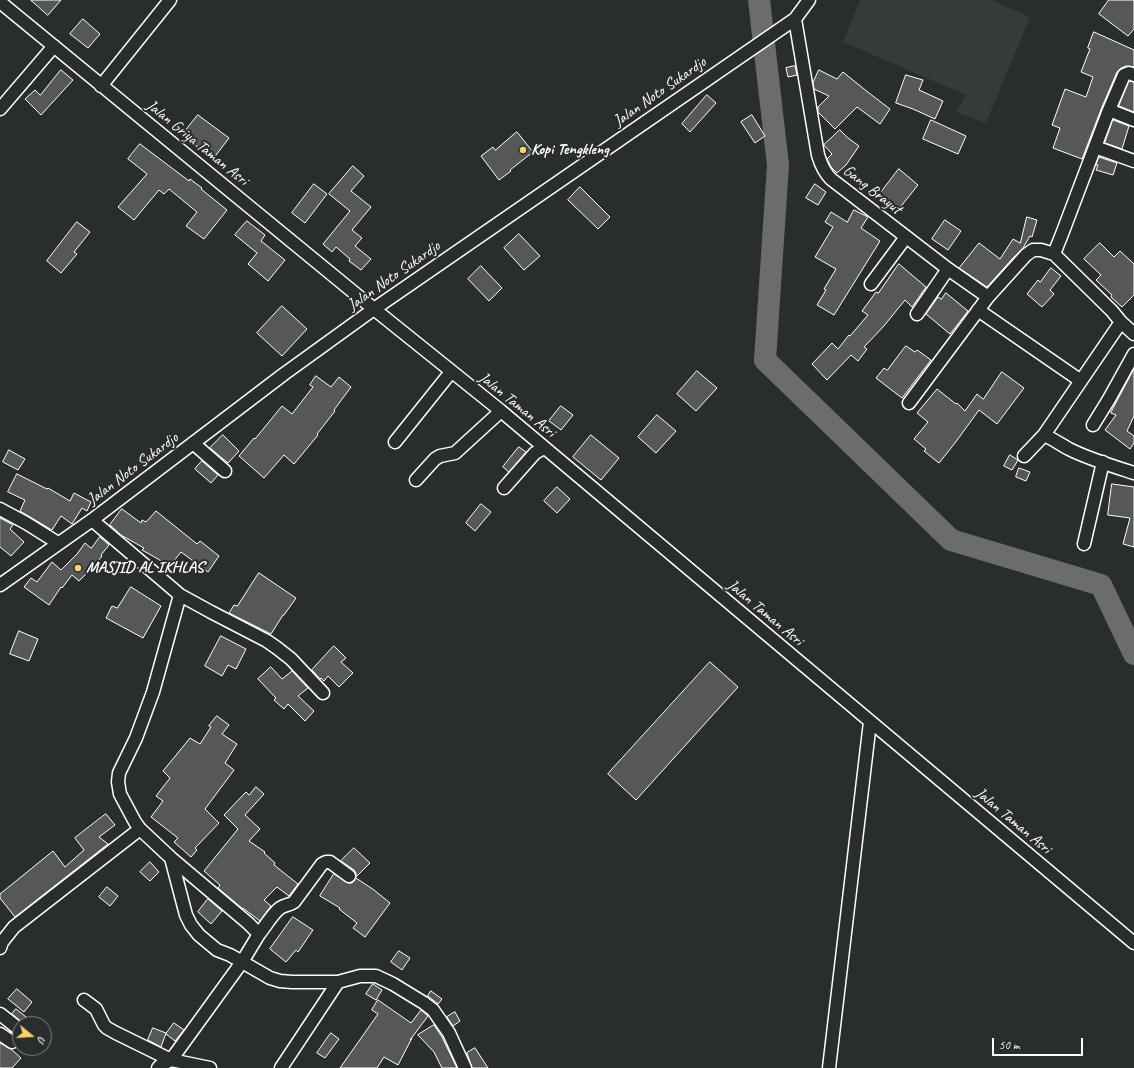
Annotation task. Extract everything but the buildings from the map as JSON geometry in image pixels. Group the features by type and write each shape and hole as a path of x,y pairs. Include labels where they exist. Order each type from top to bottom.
{"street":[{"path":"102,86 170,0"},
{"name":"Jalan Noto Sukardjo","path":"0,585 92,520 284,374 374,309 795,19 809,0"},
{"name":"Jalan Griya Taman Asri","path":"0,2 374,309"},
{"name":"Gang Brayut","path":"795,19 821,166 831,179 948,269 988,297"},
{"path":"0,109 54,46"},
{"path":"1054,254 1109,110 1124,75 1129,73 1134,75"},
{"path":"1109,110 1134,120"},
{"path":"1095,147 1134,161"},
{"path":"871,284 906,237"},
{"path":"909,403 988,297 1032,250 1040,250 1054,254 1134,334"},
{"path":"917,314 948,269"},
{"name":"Jalan Taman Asri","path":"374,309 500,411 1134,943"},
{"path":"978,310 1081,381"},
{"path":"1024,456 1044,435 1121,322"},
{"path":"1093,425 1134,354"},
{"path":"395,442 451,372"},
{"path":"416,480 435,459 440,456 455,453 500,411"},
{"path":"1044,435 1057,441 1068,449 1134,473"},
{"path":"193,443 225,471"},
{"path":"504,488 535,453 544,448"},
{"path":"1084,544 1103,462"},
{"path":"0,509 26,523 58,544"},
{"path":"92,520 180,595 267,641 277,648 290,659 323,693"},
{"path":"180,595 152,692 136,738 119,773 118,782 120,794 140,829 171,858 259,934"},
{"path":"829,1068 870,722"},
{"path":"0,948 2,942 14,927 140,829"},
{"path":"171,858 186,915 191,925 208,944 270,978 280,981 338,982 360,976 376,976 393,984 433,1010 449,1033 464,1067"},
{"path":"158,1068 171,1060 242,962 259,934 279,909 294,902 322,864 330,862 349,876"},
{"path":"281,1068 338,982"},
{"path":"84,1000 96,1008 102,1022 107,1028 171,1060 210,1068"},
{"path":"0,1014 12,1023"},
{"path":"0,1034 12,1042"}],"shaded area":[{"path":"860,0 992,0 1030,17 986,123 956,112 966,95 843,42"}],"waterway":[{"path":"759,0 778,165 765,360 951,540 1101,585 1134,654"}],"place":[{"name":"Kopi Tengkleng","path":"523,150"},
{"name":"MASJID AL IKHLAS","path":"78,568"}]}
